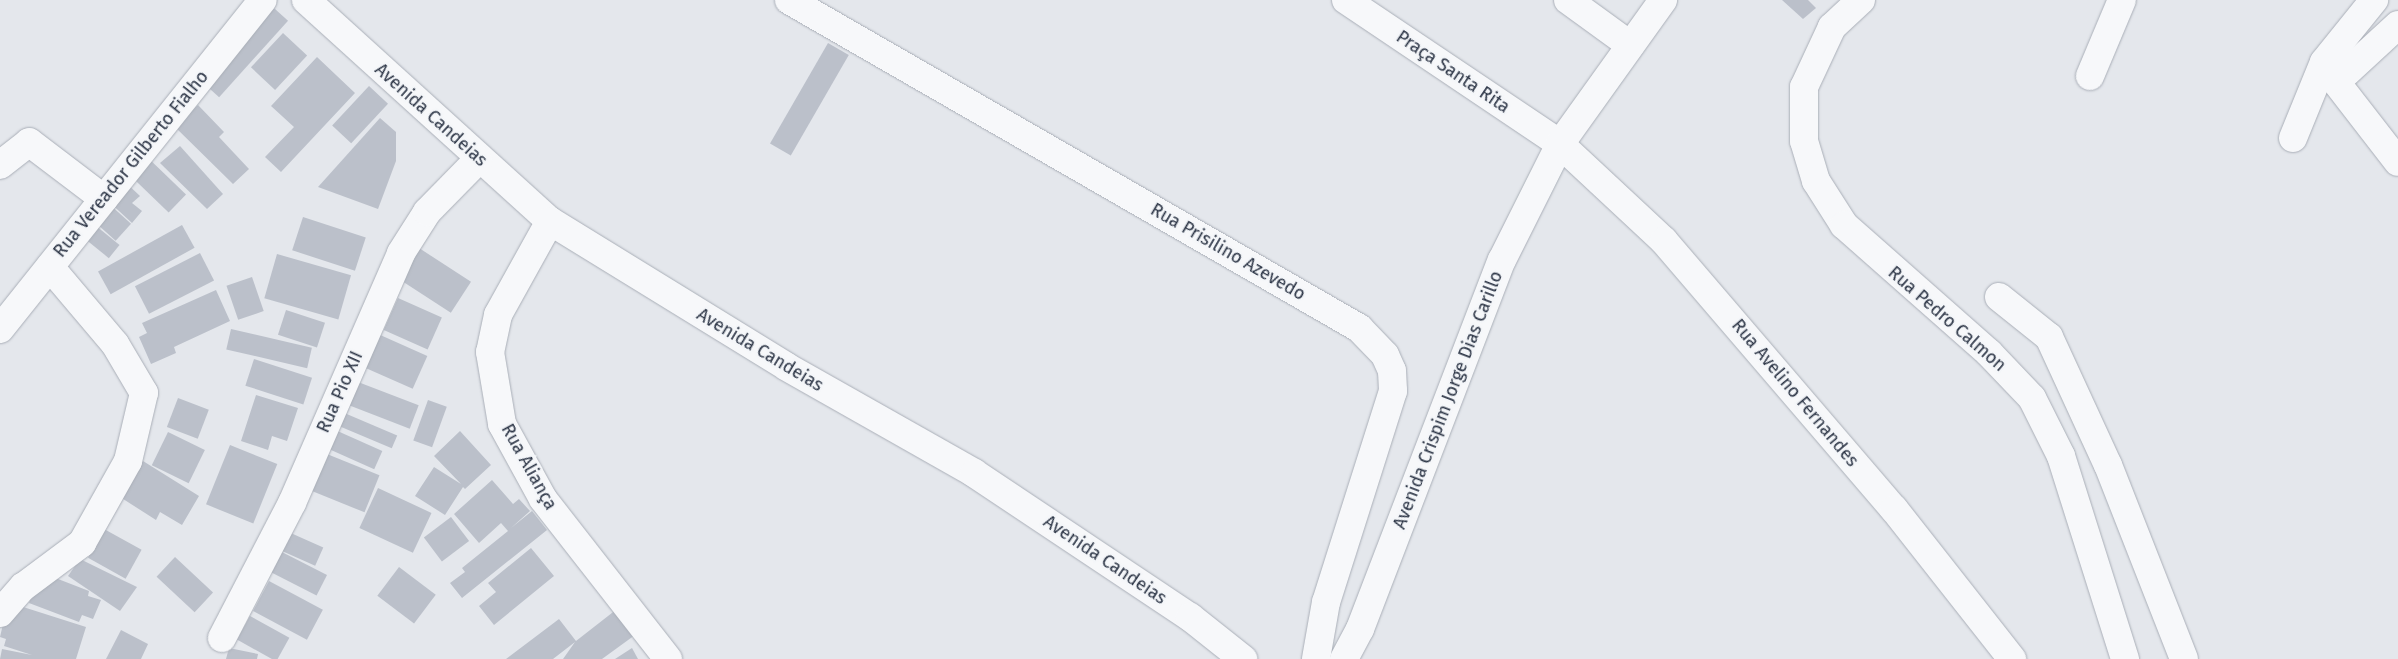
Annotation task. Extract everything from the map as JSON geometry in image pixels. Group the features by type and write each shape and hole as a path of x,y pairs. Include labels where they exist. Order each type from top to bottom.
{"street":[{"name":"Rua Vereador Gilberto Fialho","path":"0,329 263,0"},
{"name":"Avenida Candeias","path":"306,0 478,160 550,221 786,368 974,472 1190,617 1243,659"},
{"name":"Rua Prisilino Azevedo","path":"789,0 1351,323 1370,336 1385,355 1392,371 1392,391 1326,602 1316,659"},
{"name":"Praça Santa Rita","path":"1346,0 1560,144"},
{"path":"1568,0 1630,45"},
{"name":"Avenida Crispim Jorge Dias Carillo","path":"1344,659 1360,629 1502,260 1560,144 1663,0"},
{"name":"Rua Pedro Calmon","path":"1861,0 1832,27 1804,87 1804,141 1816,181 1844,225 1989,352 2032,398 2061,456 2125,659"},
{"path":"2090,76 2122,0"},
{"path":"2293,138 2324,62 2374,0"},
{"path":"2398,25 2336,82 2398,162"},
{"path":"0,164 29,142 104,199"},
{"name":"Rua Avelino Fernandes","path":"1560,144 1664,241 1763,354 2012,659"},
{"name":"Rua Pio XII","path":"222,638 292,502 401,254 427,212 478,160"},
{"name":"Rua Aliança","path":"550,221 498,315 490,352 502,424 542,499 668,659"},
{"path":"0,613 23,586 82,543 128,461 144,393 115,344 50,267"},
{"path":"1999,297 2049,337 2108,465 2184,659"}],"building":[{"path":"265,0 288,21 219,97 196,77"},
{"path":"1782,0 1808,0 1816,8 1803,19"},
{"path":"283,33 307,56 275,90 251,67"},
{"path":"828,43 849,55 791,155 770,143"},
{"path":"317,57 355,93 281,172 265,157 294,127 271,106"},
{"path":"369,86 388,104 351,143 332,125"},
{"path":"198,105 224,132 219,137 249,169 233,184 174,126"},
{"path":"380,118 396,132 396,161 378,209 318,187"},
{"path":"180,146 223,194 207,209 160,163"},
{"path":"145,155 186,195 169,213 128,173"},
{"path":"123,180 140,196 132,203 142,211 132,223 106,199"},
{"path":"108,203 131,224 116,241 93,220"},
{"path":"303,217 366,237 355,271 292,250"},
{"path":"90,221 120,245 109,258 79,234"},
{"path":"182,225 195,248 111,294 98,272"},
{"path":"419,248 471,282 451,313 399,279"},
{"path":"200,253 214,281 149,314 135,286"},
{"path":"277,254 351,275 338,319 264,298"},
{"path":"252,277 264,311 238,320 226,286"},
{"path":"216,290 230,321 174,347 176,353 151,364 139,337 147,333 142,323"},
{"path":"398,298 442,318 428,349 384,330"},
{"path":"286,310 325,323 317,347 278,335"},
{"path":"231,329 312,348 307,368 226,349"},
{"path":"378,334 427,356 413,389 363,367"},
{"path":"254,359 312,378 303,404 245,386"},
{"path":"358,382 419,405 410,429 349,405"},
{"path":"256,395 298,408 287,441 272,436 268,450 241,441"},
{"path":"178,398 209,410 198,439 167,427"},
{"path":"428,400 447,407 432,447 413,440"},
{"path":"342,412 397,435 392,448 337,425"},
{"path":"333,429 382,451 374,469 325,447"},
{"path":"460,431 491,465 465,489 463,487 445,515 415,496 434,467 461,484 434,456"},
{"path":"168,432 205,450 189,483 152,465"},
{"path":"230,445 277,464 253,523 206,504"},
{"path":"322,452 379,475 365,512 307,489"},
{"path":"143,461 199,496 182,525 160,512 156,520 120,497"},
{"path":"492,480 513,504 519,499 530,511 511,528 532,511 547,530 462,598 450,583 465,572 462,568 508,531 501,523 479,543 454,514"},
{"path":"378,488 431,513 413,553 359,528"},
{"path":"451,517 469,541 442,561 424,537"},
{"path":"104,529 142,550 126,579 88,558"},
{"path":"284,530 323,547 315,566 276,548"},
{"path":"531,548 554,576 494,625 479,606 496,592 488,583"},
{"path":"278,550 327,575 317,595 268,570"},
{"path":"175,557 213,592 195,612 157,577"},
{"path":"80,559 137,587 120,611 68,576"},
{"path":"399,567 436,595 414,623 377,596"},
{"path":"40,572 89,591 88,596 101,600 93,619 82,615 79,622 29,603"},
{"path":"269,581 323,610 307,640 253,611"},
{"path":"20,606 86,627 76,659 0,659 2,649 32,655 4,646 6,639 0,637 7,607"},
{"path":"617,609 635,635 602,659 563,659 575,642 553,659 506,659 559,619 576,641"},
{"path":"250,616 289,638 278,659 272,659 237,640"},
{"path":"121,630 148,644 141,659 106,659"},
{"path":"229,648 258,654 257,659 226,659"},
{"path":"632,648 638,659 615,659"}]}
